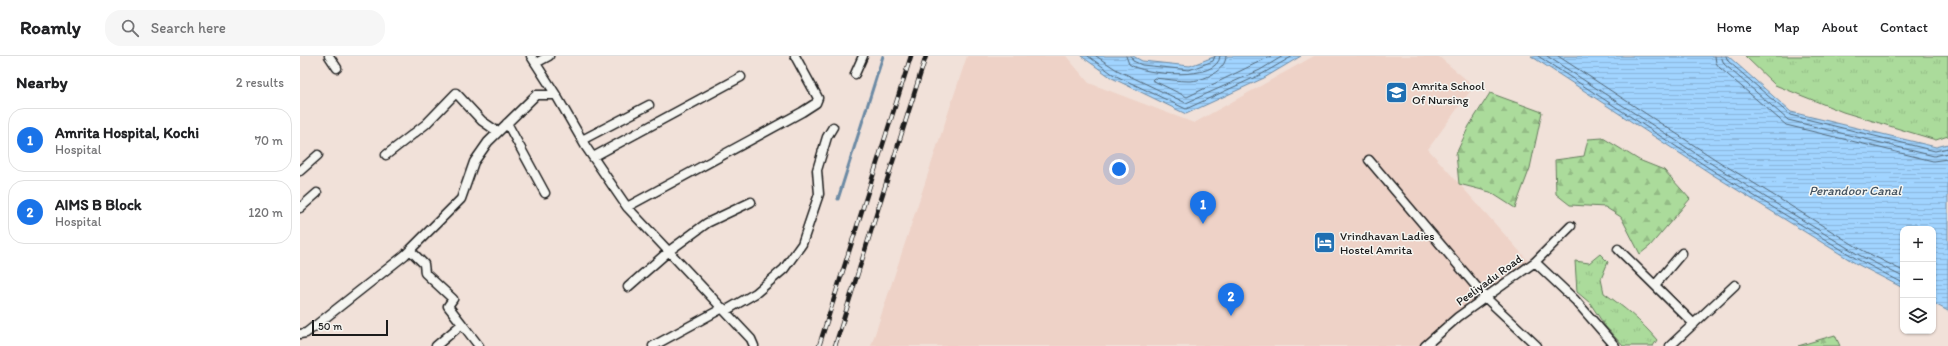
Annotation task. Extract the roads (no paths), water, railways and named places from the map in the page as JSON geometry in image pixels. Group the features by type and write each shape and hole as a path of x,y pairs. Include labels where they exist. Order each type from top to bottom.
{"street":[{"path":"329,56 337,68"},
{"path":"531,56 582,140 627,207 751,339 754,346"},
{"path":"536,64 549,56"},
{"path":"627,207 802,112 816,102 818,98 795,56"},
{"path":"855,74 862,56"},
{"path":"593,157 741,77"},
{"path":"386,155 426,124 456,93 482,121 498,132"},
{"path":"300,334 306,333 410,250 460,199 474,162 488,142 536,95 556,95"},
{"path":"582,140 649,105"},
{"path":"507,123 545,192"},
{"path":"653,346 756,293 784,268 802,244 820,194 817,170 827,137 833,127"},
{"path":"300,171 318,155"},
{"path":"1369,160 1486,298 1537,346"},
{"path":"300,208 318,193"},
{"path":"628,287 669,252 707,223 751,202"},
{"path":"1535,262 1571,226"},
{"path":"1618,249 1694,324"},
{"path":"410,250 424,264 425,273 453,299 448,306 479,346"},
{"path":"1655,285 1682,253"},
{"name":"Peeliyadu Road","path":"1425,346 1458,317 1535,262 1575,300 1615,346"},
{"path":"1670,346 1735,285"},
{"path":"436,346 462,324"}],"water":[{"path":"1081,56 1133,56 1142,61 1190,66 1216,56 1301,56 1264,78 1186,114 1112,78"},
{"name":"Perandoor Canal","path":"1531,56 1728,56 1791,112 1936,147 1948,144 1948,311 1936,305 1936,226 1900,226 1900,286 1855,263 1710,173"}],"waterway":[{"path":"838,199 883,56"}],"railway":[{"path":"819,346 911,56"},
{"path":"835,346 926,56"}],"place":[{"name":"Amrita School Of Nursing","path":"1397,93"},
{"name":"Amrita Hospital, Kochi","path":"1203,224"},
{"name":"Vrindhavan Ladies Hostel Amrita","path":"1325,243"},
{"name":"AIMS B Block","path":"1231,316"}]}
